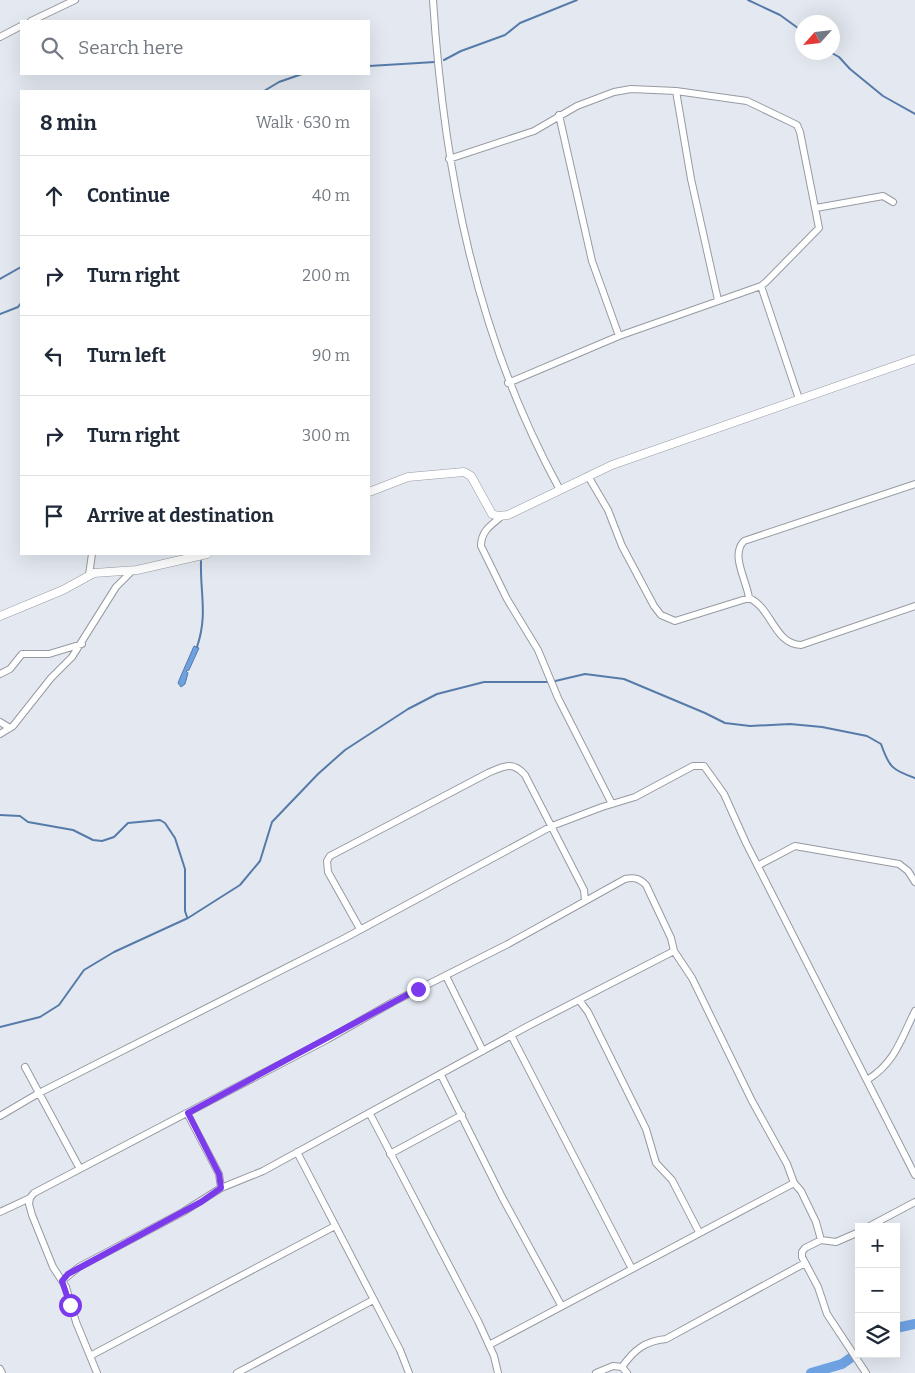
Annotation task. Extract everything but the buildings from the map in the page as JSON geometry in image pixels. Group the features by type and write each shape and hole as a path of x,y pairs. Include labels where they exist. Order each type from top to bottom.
{"street":[{"path":"33,20 76,0"},
{"path":"433,0 439,90 449,159 464,234 491,332 508,383 534,442 560,490"},
{"path":"0,37 20,27"},
{"path":"449,159 534,131 577,106 614,92 632,89 676,91 747,101 797,125 800,132 819,224 817,231 761,286 619,336 508,383"},
{"path":"676,91 691,180 718,300"},
{"path":"560,115 592,261 619,336"},
{"path":"816,208 883,196 893,202"},
{"path":"761,286 799,398"},
{"path":"612,804 558,698 542,659 507,599 481,546 481,538 485,530 502,516 516,512 612,465 915,359"},
{"path":"370,492 408,477 451,471 464,472 471,476 492,514 502,516"},
{"path":"588,476 608,510 628,559 661,615 675,621 738,599 749,598"},
{"path":"915,484 744,541 740,545 738,554 749,598 762,608 785,640 795,645 802,645 915,606"},
{"path":"89,576 92,555"},
{"path":"0,616 101,572 132,571 203,555"},
{"path":"0,734 10,728 82,644 116,587 132,571"},
{"path":"0,674 10,669 22,654 49,654 82,644"},
{"path":"0,722 10,728"},
{"path":"360,929 326,866 330,856 488,773 511,765 518,767 525,774 584,890 585,901"},
{"path":"0,1116 40,1093 360,929 552,826 635,797 686,769 699,765 704,766 724,794 746,843 759,865 915,1175"},
{"path":"759,865 795,846 899,864 908,871 915,882"},
{"path":"0,1212 30,1198 80,1169 393,1002 446,976 625,879 633,877 646,885 671,938 674,951 682,960 696,986 752,1101 788,1164 794,1183 801,1191 816,1222 821,1240"},
{"path":"62,1281 79,1267 183,1212 221,1188 263,1171 512,1035 674,951"},
{"path":"446,976 483,1051"},
{"path":"579,1000 588,1012 646,1130 656,1163 672,1180 698,1232"},
{"path":"867,1080 884,1068 891,1060 915,1011"},
{"path":"512,1035 632,1269"},
{"path":"25,1067 80,1169"},
{"path":"441,1075 506,1204 560,1305"},
{"path":"188,1113 219,1174 221,1188"},
{"path":"370,1114 489,1345 498,1373"},
{"path":"390,1154 462,1115"},
{"path":"298,1152 400,1350 409,1373"},
{"path":"489,1345 560,1305 794,1183"},
{"path":"30,1198 29,1204 32,1215 53,1267 62,1281 97,1373"},
{"path":"876,1223 915,1202"},
{"path":"90,1356 335,1226"},
{"path":"855,1234 836,1242 821,1240 802,1252 805,1263 818,1287 827,1314 866,1373"},
{"path":"622,1367 632,1354 644,1344 652,1340 666,1339 805,1263"},
{"path":"237,1373 373,1300"},
{"path":"596,1373 613,1366 622,1367 627,1373"},
{"path":"0,1369 2,1373"}],"water":[{"path":"194,646 199,648 189,670 186,671 188,673 185,684 181,687 178,683"}],"waterway":[{"path":"444,60 461,51 505,35 520,23 577,0"},
{"path":"748,0 780,15 795,26"},
{"path":"840,58 850,69 883,96 915,114"},
{"path":"370,66 435,62"},
{"path":"266,90 279,82 299,75"},
{"path":"0,279 20,268"},
{"path":"0,314 18,307 20,304"},
{"path":"197,647 203,614 201,561"},
{"path":"0,1027 40,1017 59,1005 84,970 114,952 188,918 240,885 260,861 272,822 318,774 345,750 408,709 437,694 484,682 551,682 585,674 624,679 725,723 750,726 790,724 822,727 867,736 881,744 886,758 892,767 901,773 915,778"},
{"path":"0,815 20,816 28,822 73,830 93,840 102,841 114,837 128,823 160,820 165,823 175,838 185,869 185,911 187,917"},
{"path":"900,1327 915,1324"},
{"path":"811,1373 842,1364 855,1355"}],"route":[{"path":"70,1305 66,1287 62,1281 68,1274 201,1202 221,1188 219,1174 188,1113 275,1065 301,1054 418,989"}]}
